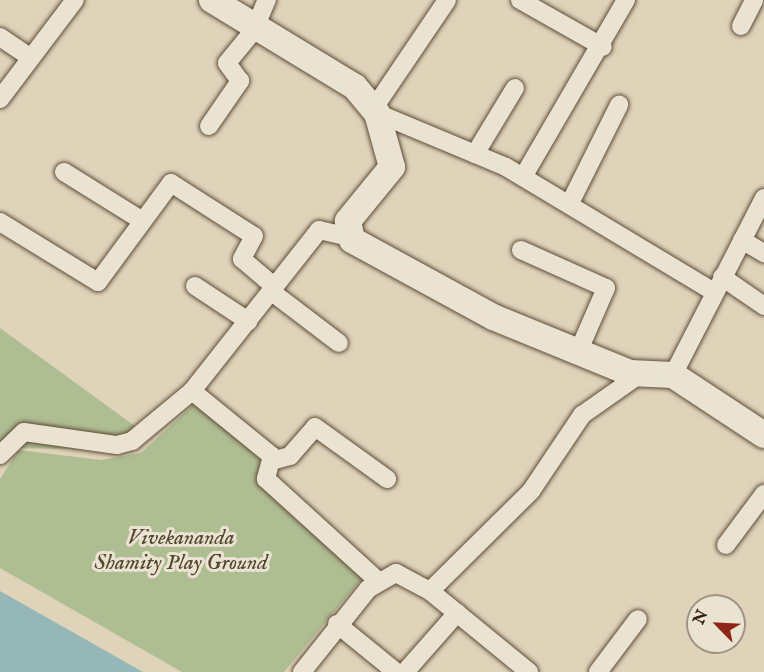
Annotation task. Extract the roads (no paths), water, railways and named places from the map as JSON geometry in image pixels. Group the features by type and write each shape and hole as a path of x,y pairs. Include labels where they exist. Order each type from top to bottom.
{"street":[{"path":"0,99 75,0"},
{"path":"212,0 254,30 355,87 376,110 523,177 718,285 764,306"},
{"path":"209,126 240,81 226,63 254,30 267,0"},
{"path":"349,237 348,221 392,167 376,110 447,0"},
{"path":"520,0 603,47"},
{"path":"523,177 603,47 626,0"},
{"path":"741,26 754,0"},
{"path":"0,37 30,57"},
{"path":"475,154 515,88"},
{"path":"570,203 619,105"},
{"path":"64,172 141,220"},
{"path":"0,222 98,282 164,184 172,184 255,237 242,259 273,289 339,343"},
{"path":"673,375 764,198"},
{"path":"0,455 24,432 127,443 192,391 319,230 349,237 493,317 639,375"},
{"path":"742,240 764,253"},
{"path":"521,250 606,288 579,350"},
{"path":"195,286 248,321"},
{"path":"430,591 531,491 582,415 639,375 659,370 673,375 764,435"},
{"path":"192,391 275,460"},
{"path":"376,580 266,479 275,460 290,456 315,427 387,479"},
{"path":"726,545 764,494"},
{"path":"302,672 337,624 376,580 396,573 430,591 523,670"},
{"path":"405,672 457,613"},
{"path":"598,672 638,619"},
{"path":"337,624 396,672"}],"water":[{"path":"0,591 143,672 0,672"}],"park label":[{"name":"Vivekananda Shamity Play Ground","path":"181,550"}]}
